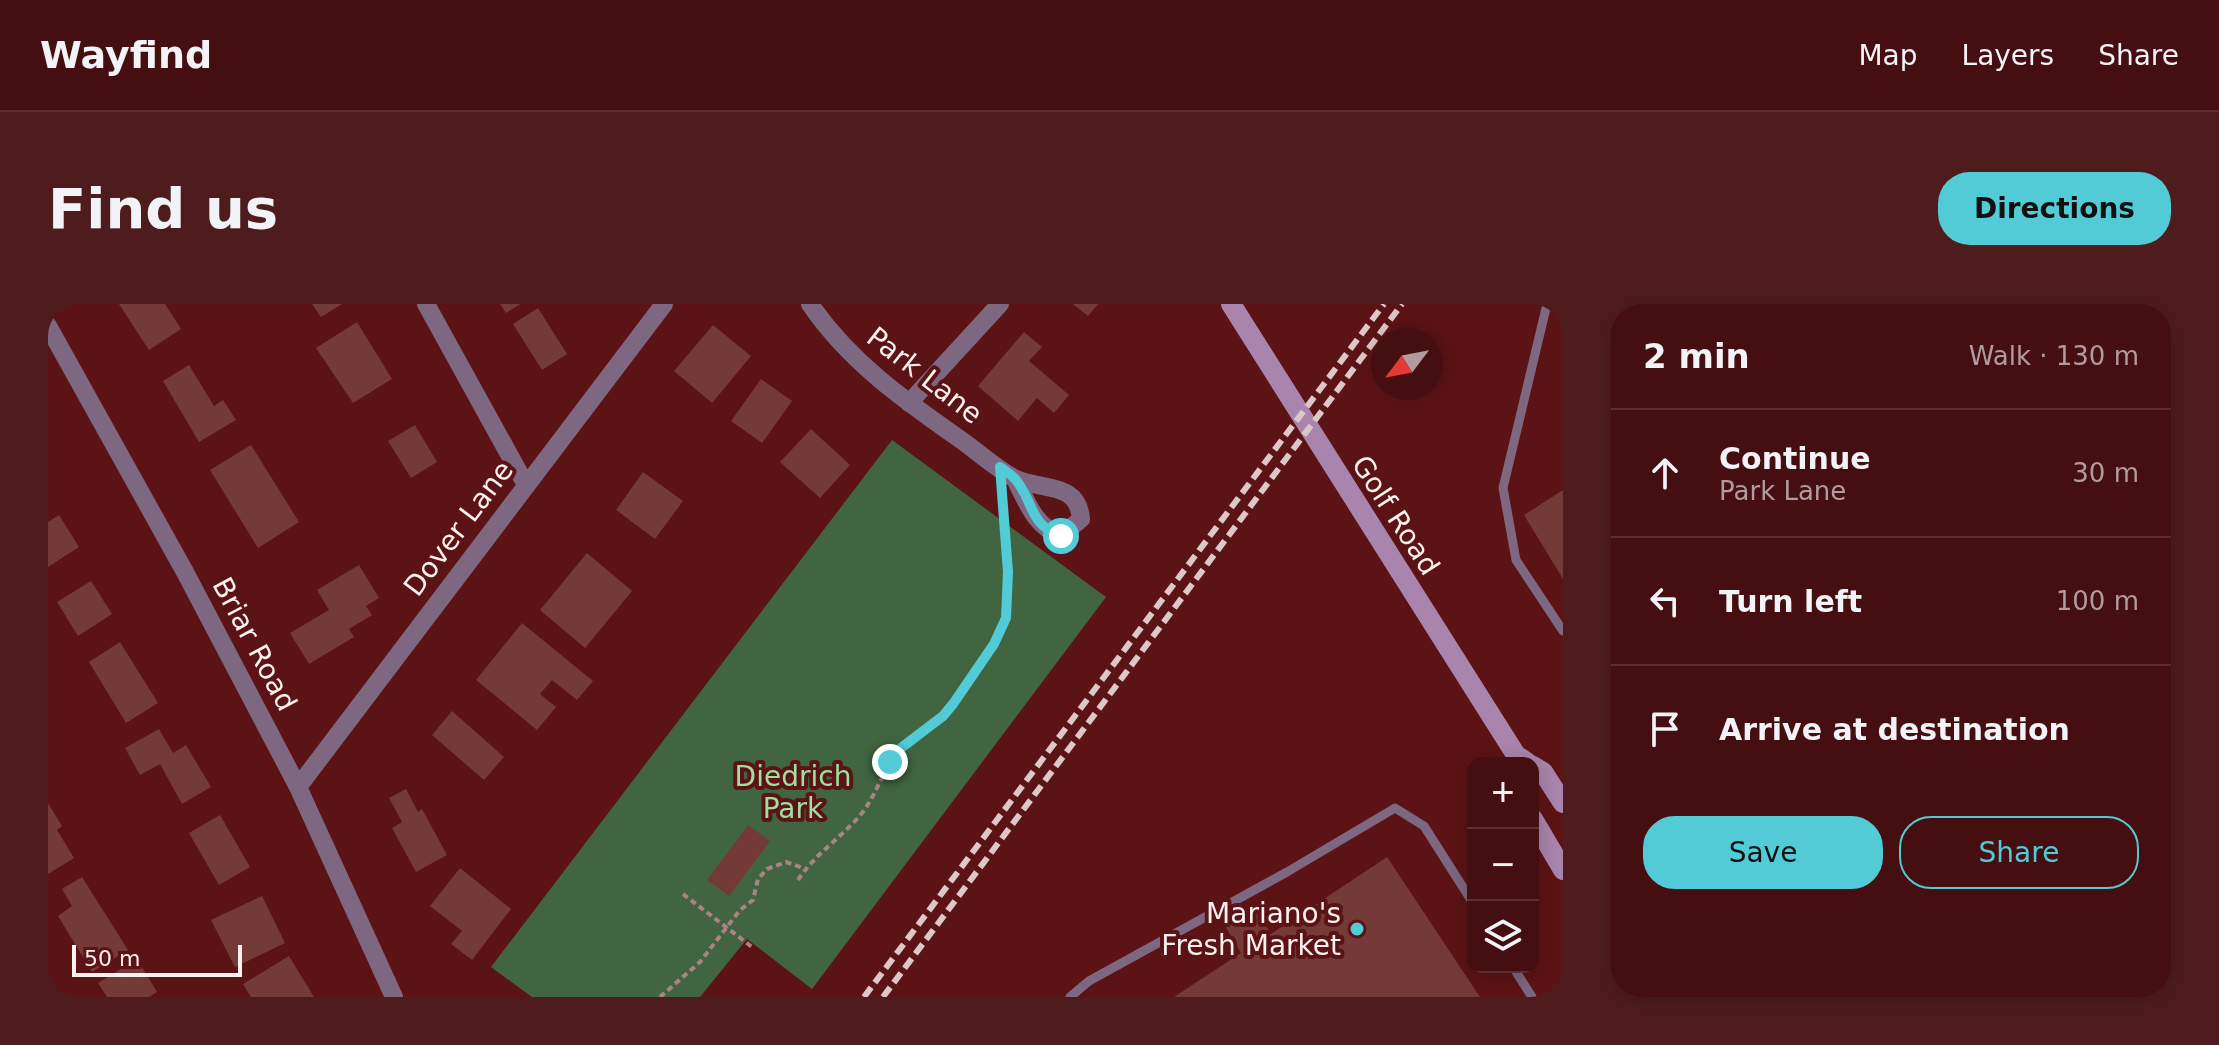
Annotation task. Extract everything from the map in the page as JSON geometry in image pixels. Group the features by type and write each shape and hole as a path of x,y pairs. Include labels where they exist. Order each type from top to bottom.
{"main road":[{"name":"Golf Road","path":"1231,304 1520,757"},
{"name":"Golf Road","path":"1539,770 1563,803"},
{"path":"1539,829 1563,870"}],"street":[{"path":"426,304 526,485"},
{"name":"Dover Lane","path":"298,787 664,304"},
{"name":"Park Lane","path":"810,304 846,349 877,379 1015,479"},
{"path":"909,403 1000,304"},
{"name":"Briar Road","path":"48,326 185,572 298,787 394,997"}],"lane":[{"path":"1547,304 1503,488 1516,560 1563,631"},
{"path":"1070,997 1089,981 1287,872 1395,808 1424,826 1472,901"},
{"path":"1517,973 1532,997"}],"path":[{"path":"798,880 865,808 901,748 943,716 994,644 1006,618 1007,603 1000,467"},
{"path":"660,997 700,962 740,910 753,900 758,879 767,869 786,862 806,869"},
{"path":"683,894 752,947"}],"green space":[{"name":"Diedrich Park","path":"892,440 1106,597 812,989 747,939 700,997 532,997 491,967"}],"building":[{"path":"119,304 165,304 181,329 149,350"},
{"path":"312,304 342,304 321,317"},
{"path":"500,304 520,304 506,313"},
{"path":"1073,304 1098,304 1088,316"},
{"path":"538,308 567,354 542,370 513,324"},
{"path":"357,322 392,379 353,403 316,348"},
{"path":"713,325 751,356 712,403 674,371"},
{"path":"1024,332 1042,347 1029,361 1069,395 1054,413 1037,398 1018,421 978,386"},
{"path":"189,365 214,406 223,400 236,420 199,442 163,381"},
{"path":"761,379 792,401 762,443 731,421"},
{"path":"415,425 437,462 411,478 388,441"},
{"path":"811,429 850,465 820,498 780,462"},
{"path":"251,445 299,522 258,548 210,470"},
{"path":"643,472 683,501 655,539 616,510"},
{"path":"1563,490 1563,579 1524,515"},
{"path":"59,515 79,547 48,567 48,522"},
{"path":"587,553 632,591 585,648 540,610"},
{"path":"359,565 379,598 366,606 372,615 349,629 354,637 309,664 290,633 329,610 317,590"},
{"path":"91,581 112,614 78,636 57,602"},
{"path":"522,623 593,681 577,700 552,680 540,694 556,707 537,730 476,680"},
{"path":"120,642 158,703 126,723 89,662"},
{"path":"452,711 504,757 484,780 432,735"},
{"path":"159,729 173,753 186,745 211,787 182,804 160,764 140,775 125,748"},
{"path":"406,789 418,812 422,809 447,855 416,872 392,828 402,822 389,798"},
{"path":"48,803 62,826 57,830 74,858 48,874"},
{"path":"220,815 250,867 219,885 189,833"},
{"path":"748,825 770,841 729,896 707,880"},
{"name":"Mariano's Fresh Market","path":"1387,857 1480,997 1174,997 1241,953 1224,924 1254,906 1271,934"},
{"path":"460,868 511,909 472,960 451,944 462,931 430,906"},
{"path":"82,877 128,950 92,972 58,916 72,906 62,889"},
{"path":"262,896 285,943 235,967 211,920"},
{"path":"289,956 314,997 251,997 243,984"},
{"path":"137,959 157,992 149,997 107,997 98,983"}],"railway":[{"path":"864,997 1384,304"},
{"path":"883,997 1402,304"}],"place":[{"name":"Mariano's Fresh Market","path":"1357,929"}],"route":[{"path":"890,762 901,748 943,716 953,704 994,644 1006,618 1008,572 1000,467 1015,479 1035,518 1043,527 1061,536"}]}
